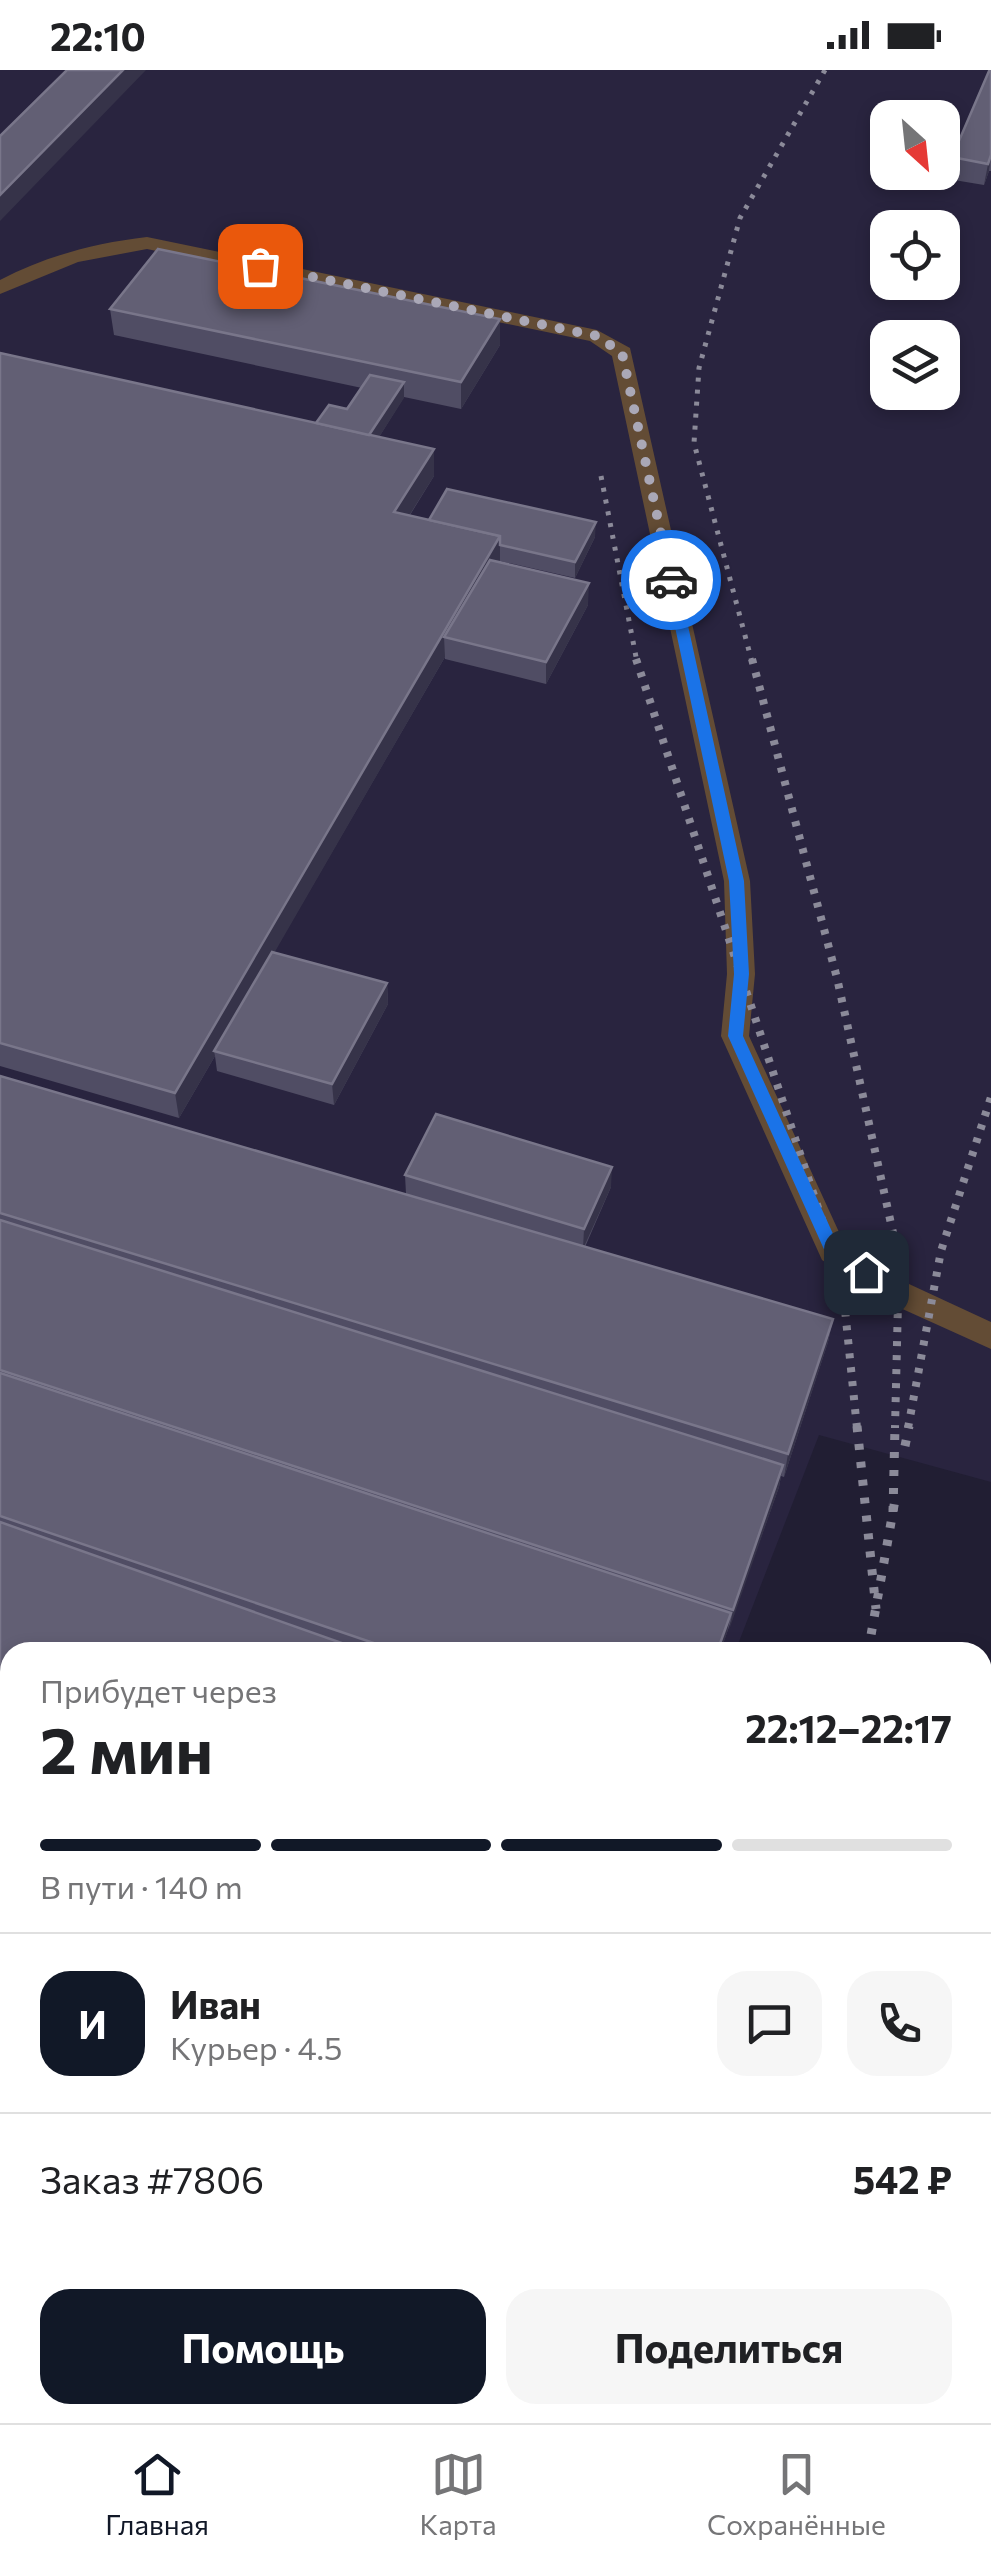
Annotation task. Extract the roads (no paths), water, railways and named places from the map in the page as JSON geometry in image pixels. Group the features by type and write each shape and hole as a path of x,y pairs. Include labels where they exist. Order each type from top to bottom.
{"lane":[{"path":"0,288 46,263 101,247 147,243 597,336 622,353 736,881 741,974 736,1036 833,1252 898,1293 991,1336"}],"railway":[{"path":"752,662 694,443 699,368 740,218 825,70"},
{"path":"601,476 637,662"},
{"path":"636,659 842,1280 857,1428"},
{"path":"752,659 837,978 899,1260 895,1428"},
{"path":"908,1428 941,1251 991,1097"},
{"path":"857,1426 876,1608"},
{"path":"893,1511 895,1426"},
{"path":"905,1446 909,1426"},
{"path":"893,1511 895,1500"},
{"path":"876,1608 893,1511"},
{"path":"870,1642 876,1608"}]}
